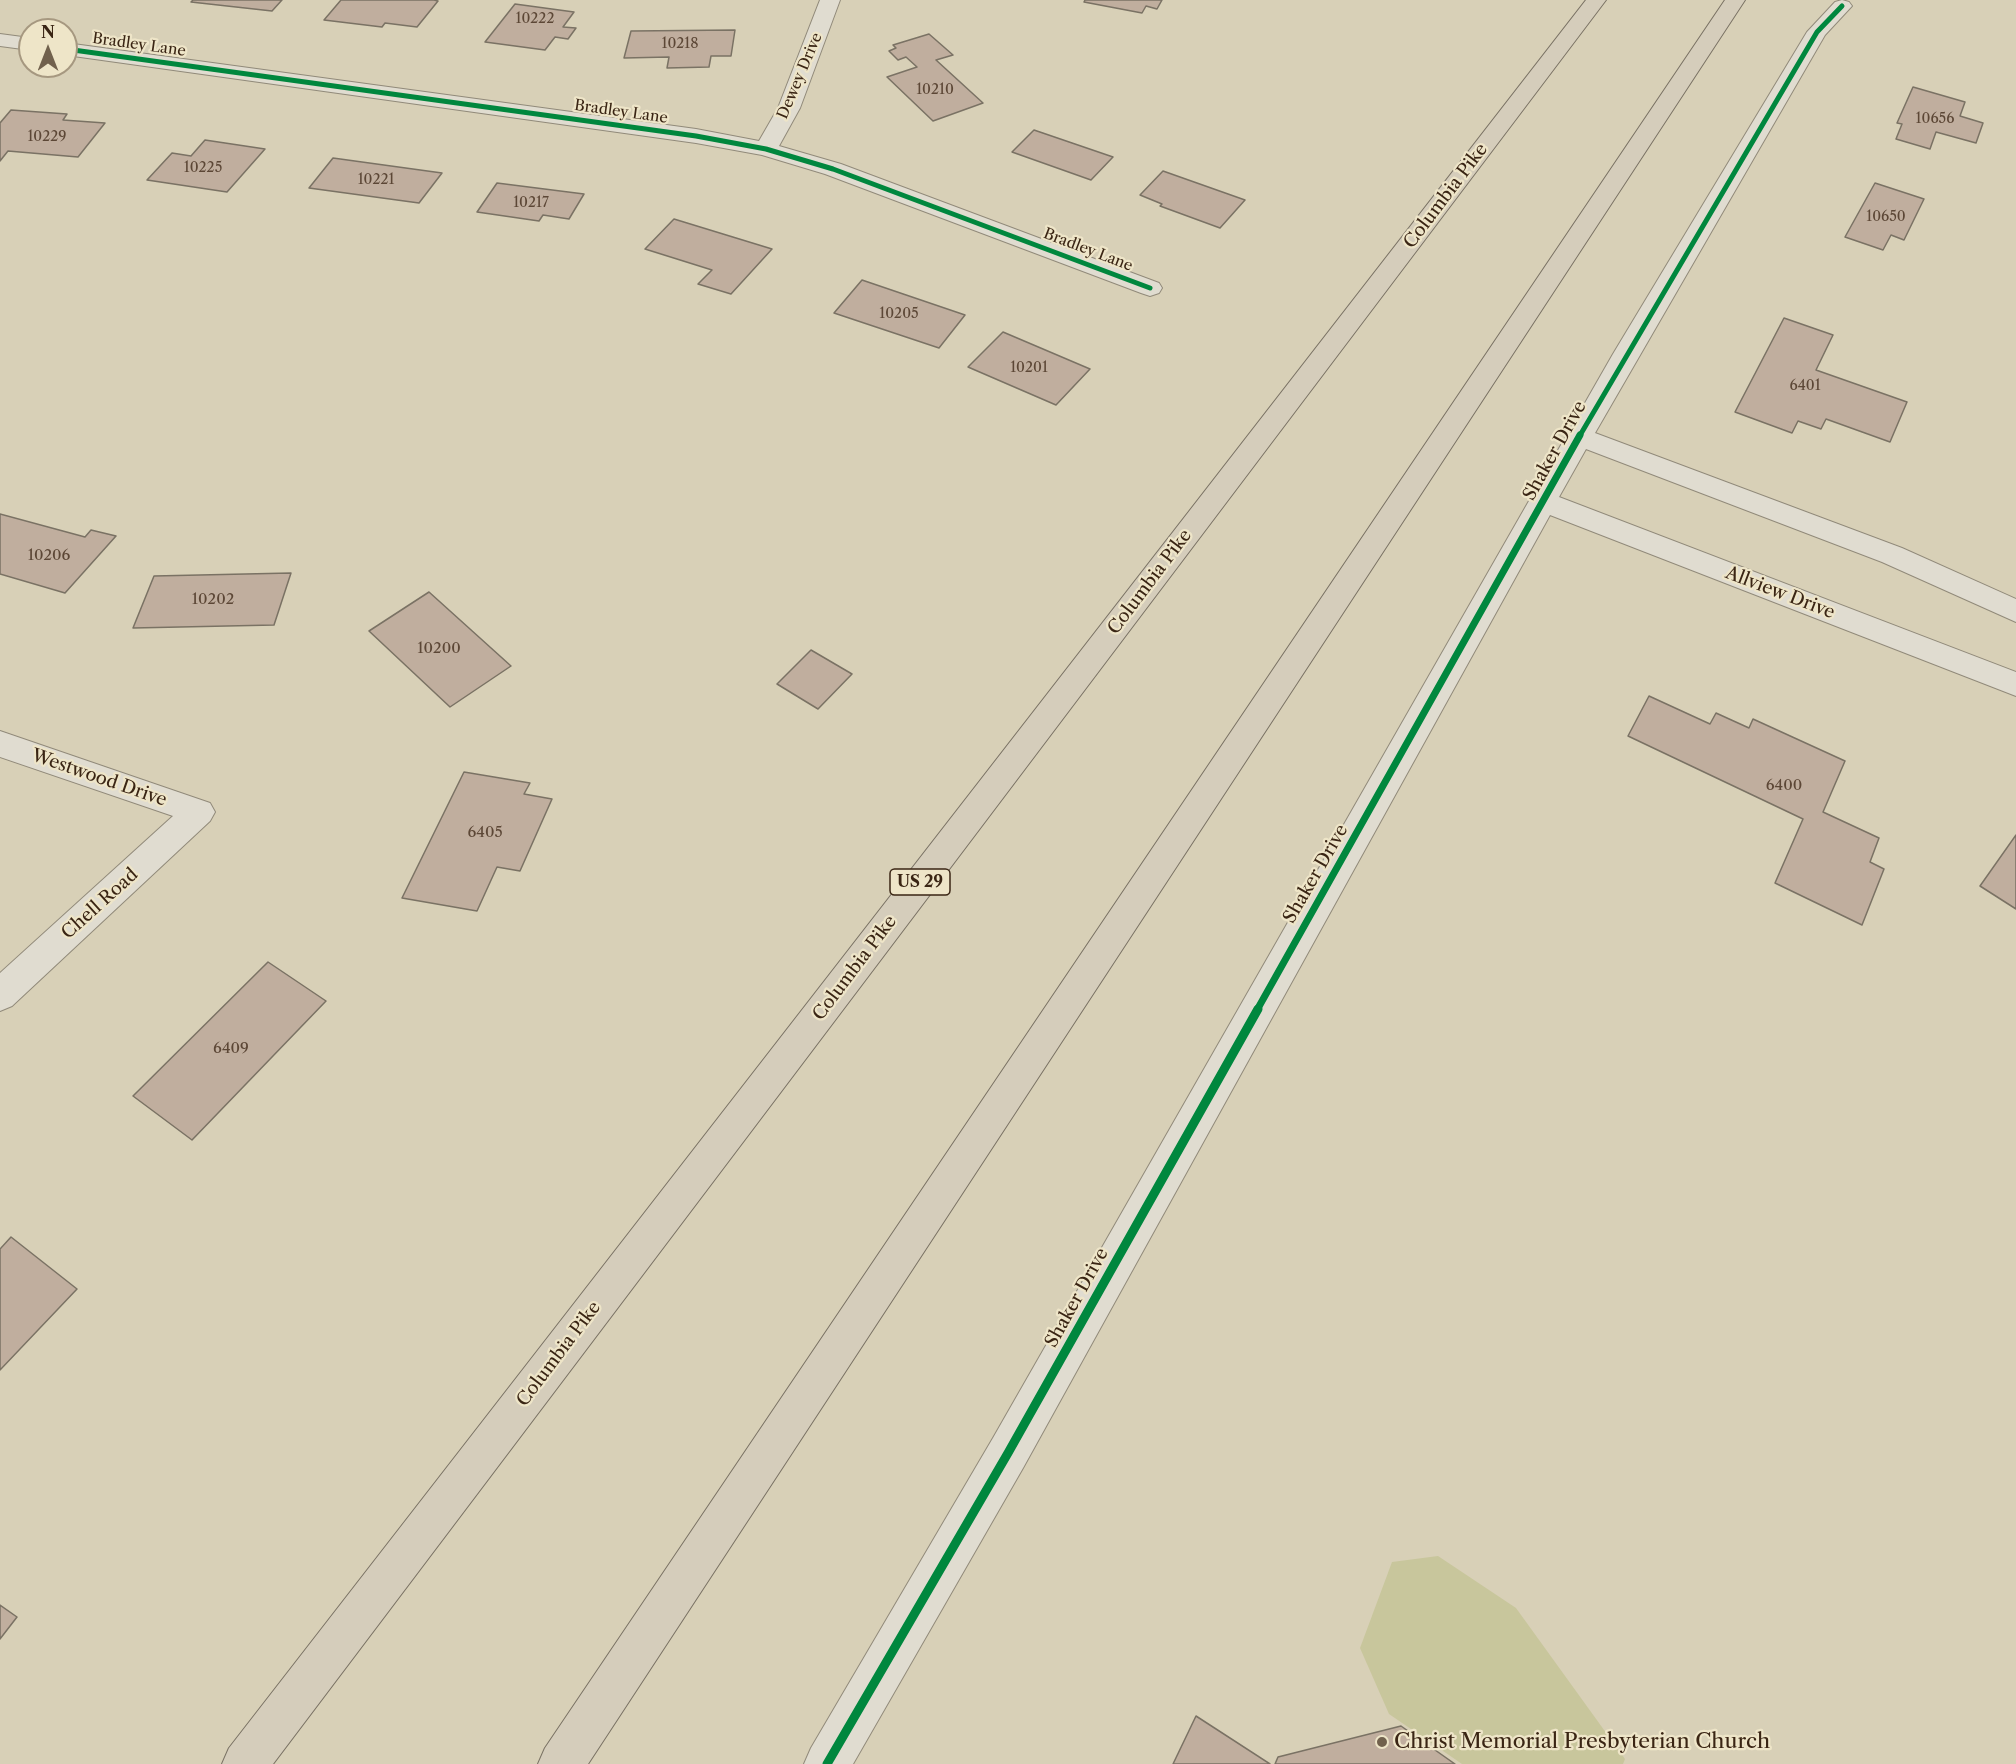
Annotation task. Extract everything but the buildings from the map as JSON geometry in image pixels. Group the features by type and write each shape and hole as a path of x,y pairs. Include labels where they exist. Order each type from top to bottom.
{"highway":[{"name":"Columbia Pike","path":"245,1764 1596,0"},
{"path":"561,1764 1735,0"}],"street":[{"name":"Dewey Drive","path":"766,149 789,108 830,0"},
{"name":"Shaker Drive","path":"826,1764 1008,1453 1626,354 1817,32 1842,6"},
{"path":"0,40 18,42"},
{"name":"Bradley Lane","path":"78,51 696,136 766,149 833,169 1150,288"},
{"path":"1580,437 1892,555 2016,611"},
{"name":"Allview Drive","path":"1544,502 2016,684"},
{"name":"Westwood Drive","path":"0,744 199,812"},
{"name":"Chell Road","path":"0,995 199,812"}],"shaded area":[{"path":"1438,1556 1516,1608 1625,1759 1623,1764 1462,1764 1389,1714 1360,1648 1392,1562"}],"cycle path":[{"path":"827,1764 1008,1453 1626,354 1817,32 1842,6"},
{"path":"78,51 696,136 766,149 833,169 1150,288"}],"place":[{"name":"Christ Memorial Presbyterian Church","path":"1382,1742"}]}
